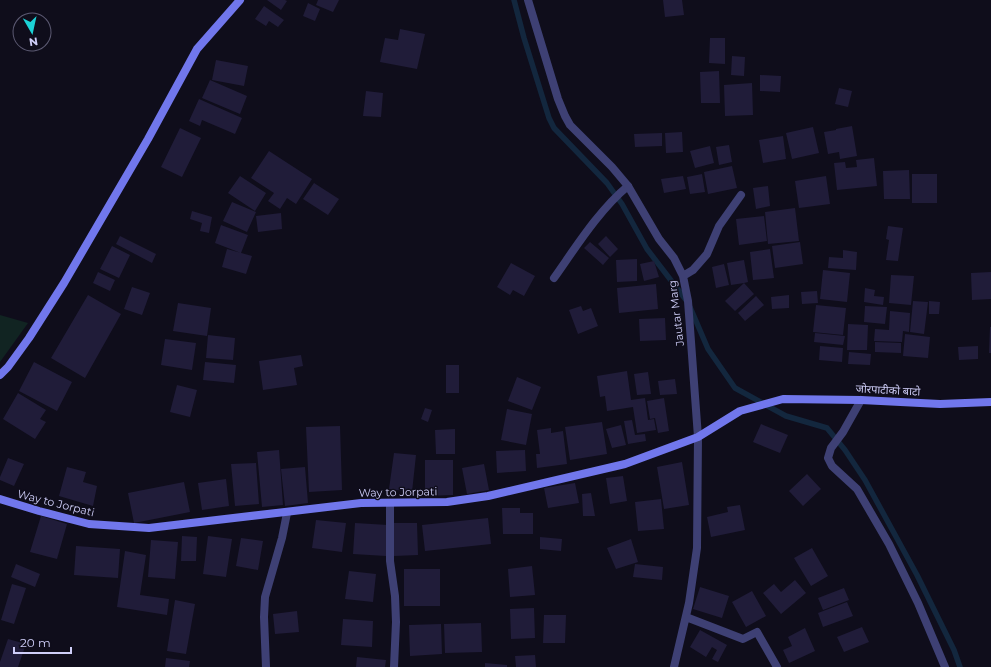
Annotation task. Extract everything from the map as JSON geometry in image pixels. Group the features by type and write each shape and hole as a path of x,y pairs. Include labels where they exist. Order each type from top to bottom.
{"street":[{"path":"0,375 8,367 29,338 64,283 148,139 197,49 240,0"},
{"name":"Jautar Marg","path":"528,0 560,103 570,125 612,167 628,186 659,239 674,258 683,276 688,301 698,437 697,548 689,603 674,667"},
{"path":"554,278 600,214 628,186"},
{"path":"683,276 693,270 707,254 719,226 741,195"},
{"name":"Way to Jorpati","path":"0,499 89,524 149,528 287,513 361,503 447,502 488,496 625,464 698,437 740,411 783,399"},
{"name":"जोरपाटीको बाटो","path":"783,399 862,400 940,404 991,402"},
{"path":"862,400 831,448 828,458 832,466 857,489 889,544 918,604 945,667"},
{"path":"390,503 390,561 395,596 396,622 394,667"},
{"path":"266,667 264,617 265,598 282,538 287,513"},
{"path":"686,617 743,639 758,632 777,667"}],"green space":[{"path":"0,315 28,323 0,362"}],"building":[{"path":"267,0 285,0 287,1 281,10"},
{"path":"318,0 339,0 333,12 316,5"},
{"path":"663,0 682,0 684,15 665,17"},
{"path":"308,3 320,9 315,21 303,16"},
{"path":"264,6 284,20 278,27 269,21 266,26 255,19"},
{"path":"400,29 425,34 417,69 380,62 385,38 398,40"},
{"path":"710,38 725,38 725,64 709,63"},
{"path":"732,56 745,57 744,76 731,75"},
{"path":"216,60 248,66 244,86 212,80"},
{"path":"719,71 720,103 701,103 700,72"},
{"path":"760,75 781,76 780,92 760,91"},
{"path":"210,80 247,96 240,114 202,98"},
{"path":"752,83 753,115 725,116 724,85"},
{"path":"839,88 852,91 848,107 835,104"},
{"path":"366,91 383,93 381,117 363,116"},
{"path":"199,99 242,118 235,134 202,120 200,126 189,121"},
{"path":"852,126 857,156 840,159 839,152 828,154 824,132"},
{"path":"813,127 819,153 792,159 786,133"},
{"path":"180,128 201,138 182,177 161,167"},
{"path":"682,132 683,152 666,153 665,133"},
{"path":"662,133 662,146 635,147 634,134"},
{"path":"783,136 786,159 763,163 759,140"},
{"path":"729,145 732,162 719,165 716,147"},
{"path":"710,146 714,163 695,168 690,151"},
{"path":"269,151 312,179 296,204 287,198 280,209 268,201 274,193 251,178"},
{"path":"874,158 877,186 837,190 834,163 845,162 846,168 857,167 856,160"},
{"path":"732,166 737,188 708,194 704,172"},
{"path":"909,170 910,199 884,199 883,171"},
{"path":"702,174 705,192 690,194 687,177"},
{"path":"912,174 937,174 937,203 912,203"},
{"path":"240,176 266,193 255,211 228,193"},
{"path":"683,176 686,189 664,193 661,179"},
{"path":"826,176 830,204 799,208 795,181"},
{"path":"314,183 339,199 328,215 303,199"},
{"path":"768,186 770,206 756,209 753,188"},
{"path":"232,202 256,212 247,232 223,221"},
{"path":"795,208 799,241 768,244 765,212"},
{"path":"192,211 212,217 209,233 200,231 202,223 190,219"},
{"path":"281,213 282,229 258,232 256,216"},
{"path":"764,216 767,241 739,245 736,219"},
{"path":"221,225 248,235 241,253 215,243"},
{"path":"888,226 903,228 898,261 886,260 889,240 886,239"},
{"path":"120,236 156,254 152,263 116,244"},
{"path":"606,236 618,249 610,257 598,244"},
{"path":"590,242 609,258 603,265 584,248"},
{"path":"800,242 803,264 775,268 772,246"},
{"path":"112,246 130,255 119,278 100,269"},
{"path":"227,249 252,256 246,274 222,267"},
{"path":"770,249 774,278 753,280 750,252"},
{"path":"843,250 857,252 856,270 828,268 829,257 843,258"},
{"path":"637,259 637,281 617,282 616,260"},
{"path":"744,260 748,282 731,285 727,263"},
{"path":"654,261 659,277 644,281 640,264"},
{"path":"511,263 535,276 524,296 513,290 510,295 497,287"},
{"path":"724,264 729,285 716,288 712,267"},
{"path":"823,270 850,273 847,302 820,299"},
{"path":"98,272 115,280 110,291 93,283"},
{"path":"991,272 991,299 972,300 971,273"},
{"path":"891,275 914,276 911,305 889,303"},
{"path":"744,283 754,294 735,311 725,301"},
{"path":"656,284 658,309 619,313 617,288"},
{"path":"132,287 150,293 142,315 124,309"},
{"path":"865,288 875,290 874,296 884,297 883,305 864,302"},
{"path":"817,291 818,303 802,304 801,292"},
{"path":"88,295 121,314 85,378 51,358"},
{"path":"789,295 789,308 772,309 771,297"},
{"path":"756,296 764,305 745,321 738,313"},
{"path":"913,301 928,302 924,334 910,332"},
{"path":"929,301 940,302 939,314 929,314"},
{"path":"178,303 211,308 207,336 173,331"},
{"path":"816,305 846,308 843,335 813,332"},
{"path":"581,306 583,311 591,308 598,326 578,334 569,310"},
{"path":"865,306 887,307 885,324 864,322"},
{"path":"890,311 910,313 909,332 903,331 902,342 874,341 875,329 889,330"},
{"path":"665,318 666,340 640,341 639,319"},
{"path":"848,324 868,325 867,350 847,350"},
{"path":"990,327 991,353 989,353"},
{"path":"815,333 845,336 843,345 814,342"},
{"path":"905,334 930,337 928,358 903,356"},
{"path":"208,335 235,338 233,360 206,358"},
{"path":"165,339 196,343 192,370 161,365"},
{"path":"875,342 901,343 901,353 875,352"},
{"path":"820,346 843,348 842,362 819,360"},
{"path":"978,346 978,359 959,360 958,347"},
{"path":"849,352 871,354 870,365 848,364"},
{"path":"301,355 303,366 294,368 297,385 263,390 259,361"},
{"path":"34,362 72,382 57,411 19,391"},
{"path":"205,362 236,365 234,383 203,380"},
{"path":"446,365 459,365 459,393 446,393"},
{"path":"627,371 631,400 645,398 648,420 654,419 656,430 637,433 633,407 607,411 605,396 600,397 597,376"},
{"path":"648,372 651,394 637,395 634,374"},
{"path":"517,377 541,387 532,410 508,401"},
{"path":"675,379 677,394 660,395 658,381"},
{"path":"177,385 197,390 190,417 170,412"},
{"path":"18,393 46,410 40,419 46,422 35,439 3,419"},
{"path":"664,398 669,431 658,433 655,418 650,419 647,401"},
{"path":"425,408 432,410 428,422 421,419"},
{"path":"507,409 532,414 526,445 501,440"},
{"path":"632,420 635,435 645,434 646,441 628,444 624,421"},
{"path":"602,422 607,454 570,460 565,427"},
{"path":"761,424 788,435 780,453 753,442"},
{"path":"621,425 626,445 612,448 606,429"},
{"path":"340,426 342,490 309,492 306,427"},
{"path":"551,428 551,433 563,431 567,464 537,468 536,454 540,454 537,430"},
{"path":"455,429 455,454 436,454 435,430"},
{"path":"279,450 283,505 262,507 257,452"},
{"path":"525,450 526,471 497,473 496,451"},
{"path":"394,453 416,455 412,492 389,489"},
{"path":"8,458 24,464 14,486 0,480"},
{"path":"425,460 453,460 453,495 425,496"},
{"path":"682,462 689,505 664,509 657,467"},
{"path":"256,463 259,504 235,506 231,464"},
{"path":"484,464 489,490 467,494 462,468"},
{"path":"67,467 86,472 83,482 97,486 93,506 59,496"},
{"path":"305,467 308,503 285,506 281,469"},
{"path":"807,474 821,489 803,506 789,491"},
{"path":"623,476 627,501 610,504 606,478"},
{"path":"226,479 229,506 202,510 198,483"},
{"path":"184,482 190,512 134,523 128,493"},
{"path":"575,483 579,503 548,508 544,488"},
{"path":"591,493 595,516 583,516 582,494"},
{"path":"661,499 664,529 638,531 635,502"},
{"path":"740,505 745,530 711,537 707,517 728,512 727,507"},
{"path":"502,508 520,508 520,513 533,513 533,534 503,534"},
{"path":"41,516 67,524 57,559 30,552"},
{"path":"488,518 491,544 425,551 422,525"},
{"path":"316,520 346,523 342,552 312,548"},
{"path":"355,523 388,525 386,556 353,554"},
{"path":"393,523 417,523 418,555 394,556"},
{"path":"182,536 197,537 196,561 181,561"},
{"path":"208,536 232,539 226,577 203,574"},
{"path":"540,537 562,539 561,551 540,549"},
{"path":"241,538 263,541 258,570 236,566"},
{"path":"631,539 638,562 616,569 607,548"},
{"path":"151,540 178,542 175,579 148,577"},
{"path":"76,546 120,549 118,578 74,575"},
{"path":"812,548 828,576 811,586 794,558"},
{"path":"125,551 146,555 140,595 169,599 167,615 117,607"},
{"path":"16,564 40,574 35,587 11,577"},
{"path":"635,564 663,567 662,580 633,577"},
{"path":"532,566 535,595 510,597 508,569"},
{"path":"404,569 440,569 440,606 404,606"},
{"path":"349,571 376,574 373,602 345,599"},
{"path":"795,580 806,593 781,614 763,593 774,584 781,592"},
{"path":"12,584 26,588 14,624 1,620"},
{"path":"700,587 729,596 722,618 693,609"},
{"path":"844,588 849,600 823,610 818,598"},
{"path":"752,591 766,616 746,627 732,602"},
{"path":"175,600 195,604 186,654 167,651"},
{"path":"847,602 853,616 823,627 818,613"},
{"path":"534,608 535,638 511,639 510,609"},
{"path":"297,611 299,632 275,634 273,614"},
{"path":"544,615 566,615 565,643 543,643"},
{"path":"343,619 373,621 372,647 341,645"},
{"path":"481,623 482,652 445,653 444,624"},
{"path":"441,624 442,654 410,656 409,625"},
{"path":"862,627 869,642 844,652 837,637"},
{"path":"805,628 815,651 789,663 783,650 792,646 788,637"},
{"path":"700,630 727,645 718,662 712,659 717,650 712,647 706,657 690,647"},
{"path":"8,639 26,644 18,667 0,667 0,662"},
{"path":"535,655 536,667 516,667 515,656"},
{"path":"357,657 386,660 385,667 356,667"},
{"path":"166,658 190,661 189,667 165,667"},
{"path":"485,663 507,665 507,667 485,667"}],"waterway":[{"path":"514,0 524,38 549,118 554,128 607,183 622,204 647,249 686,300"},
{"path":"690,307 708,349 735,388 786,416 827,428 845,450 865,480 917,575 954,650 960,667"}]}
